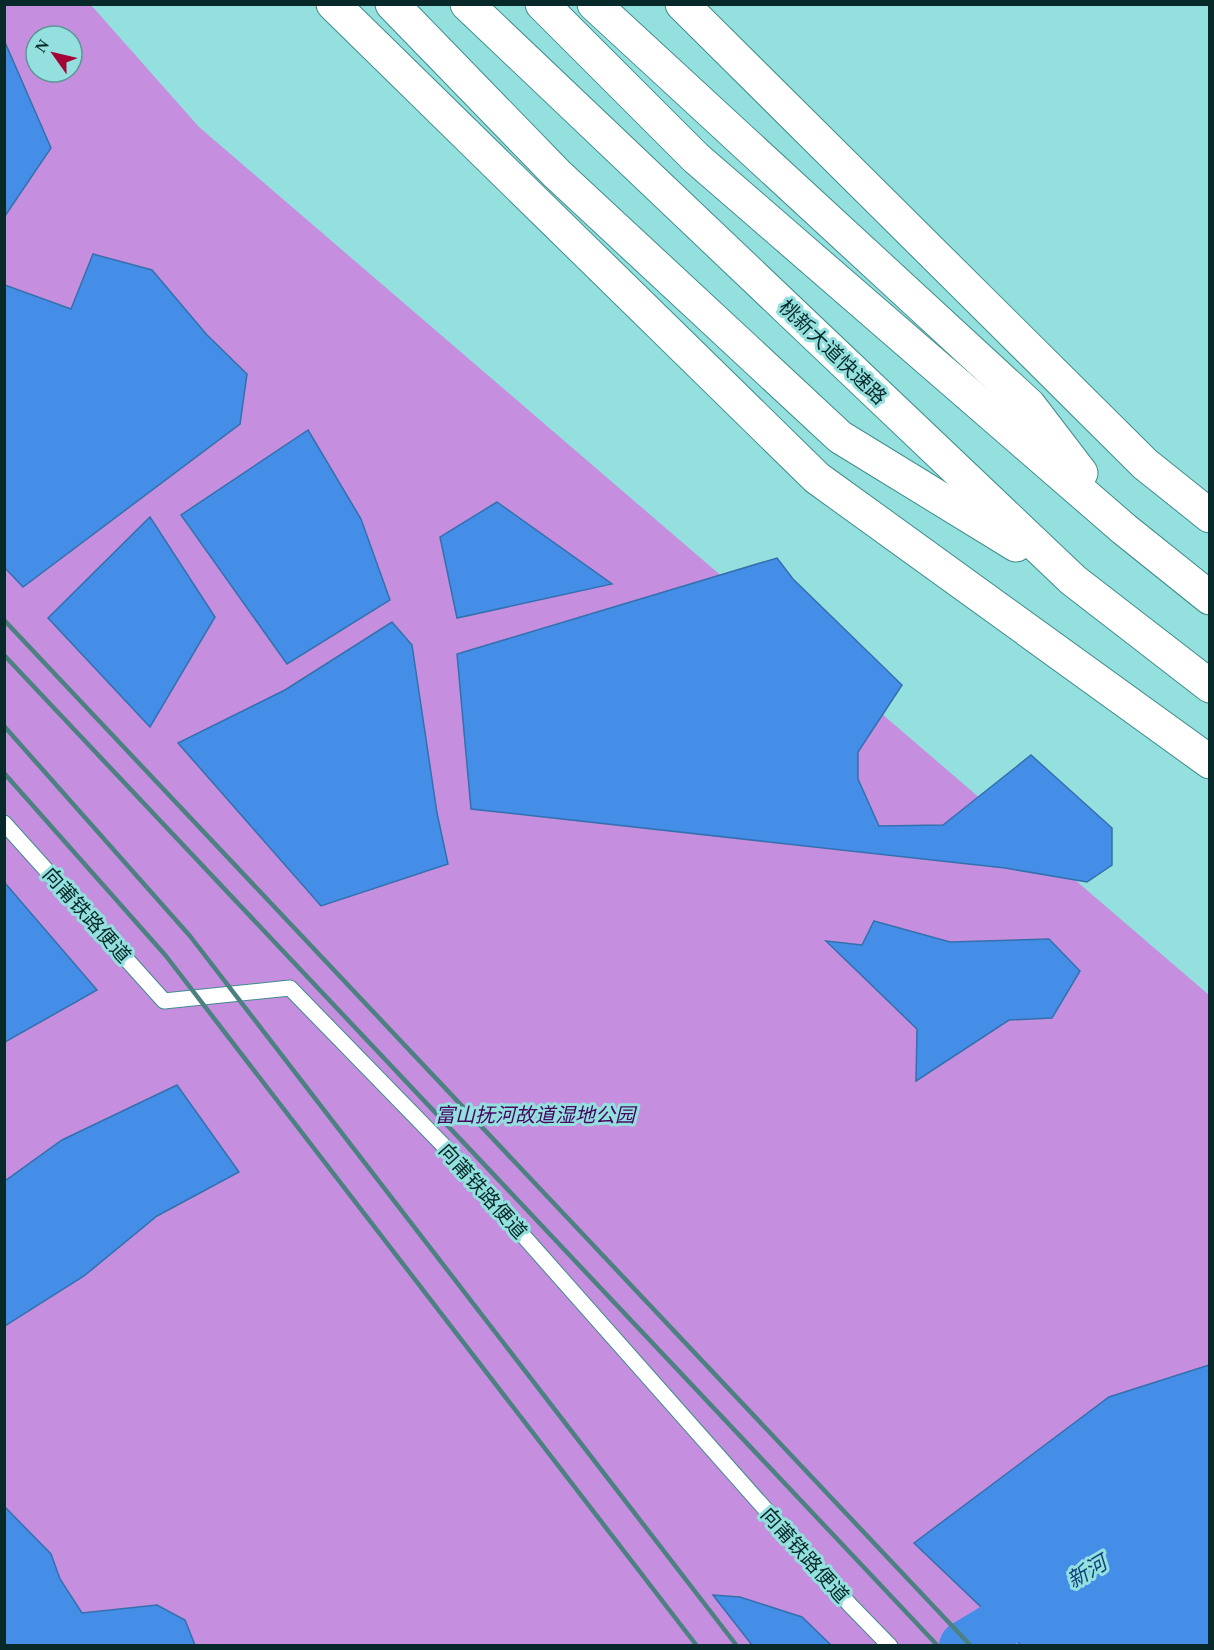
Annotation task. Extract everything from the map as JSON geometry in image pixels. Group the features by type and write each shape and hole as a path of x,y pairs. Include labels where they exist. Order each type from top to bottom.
{"main road":[{"path":"333,4 817,478 1209,762"},
{"path":"392,4 557,174 840,437 1073,580"},
{"name":"桃新大道快速路","path":"467,4 1073,580 1209,687"},
{"path":"542,4 696,158 1124,530 1209,598"},
{"path":"594,4 1029,405 1124,530"},
{"path":"682,4 1145,464 1209,516"}],"lane":[{"name":"向莆铁路便道","path":"4,823 164,1001 290,988 443,1145 843,1597 890,1646"}],"green space":[{"name":"富山抚河故道湿地公园","path":"5,5 91,5 199,127 1209,995 1209,1645 5,1646"}],"water":[{"path":"4,40 51,148 5,216 4,216"},
{"path":"93,254 152,270 207,335 247,374 240,424 23,587 5,568 5,285 71,309"},
{"path":"308,430 361,519 390,600 287,664 181,515"},
{"path":"497,502 612,584 457,618 440,537"},
{"path":"150,517 215,617 150,727 48,618"},
{"path":"777,558 793,579 902,685 858,752 858,779 879,826 943,825 1031,755 1112,828 1112,865 1087,882 1005,868 471,809 457,654"},
{"path":"392,622 412,645 437,813 448,864 321,906 178,743 285,690"},
{"path":"5,883 97,990 4,1042"},
{"path":"874,921 950,942 1049,939 1080,971 1052,1018 1009,1020 916,1081 917,1029 826,941 862,945"},
{"path":"177,1085 239,1172 157,1216 84,1276 5,1326 5,1181 62,1140"},
{"path":"1209,1365 1209,1645 1021,1645 914,1543 1109,1397"},
{"path":"4,1506 51,1554 60,1579 82,1613 157,1605 185,1620 195,1645 5,1645"},
{"path":"713,1595 740,1597 802,1617 831,1645 752,1645"}],"waterway":[{"name":"新河","path":"964,1646 1057,1590"}],"railway":[{"path":"4,620 971,1646"},
{"path":"4,655 938,1646"},
{"path":"4,726 190,936 737,1646"},
{"path":"4,773 166,956 697,1646"}]}
